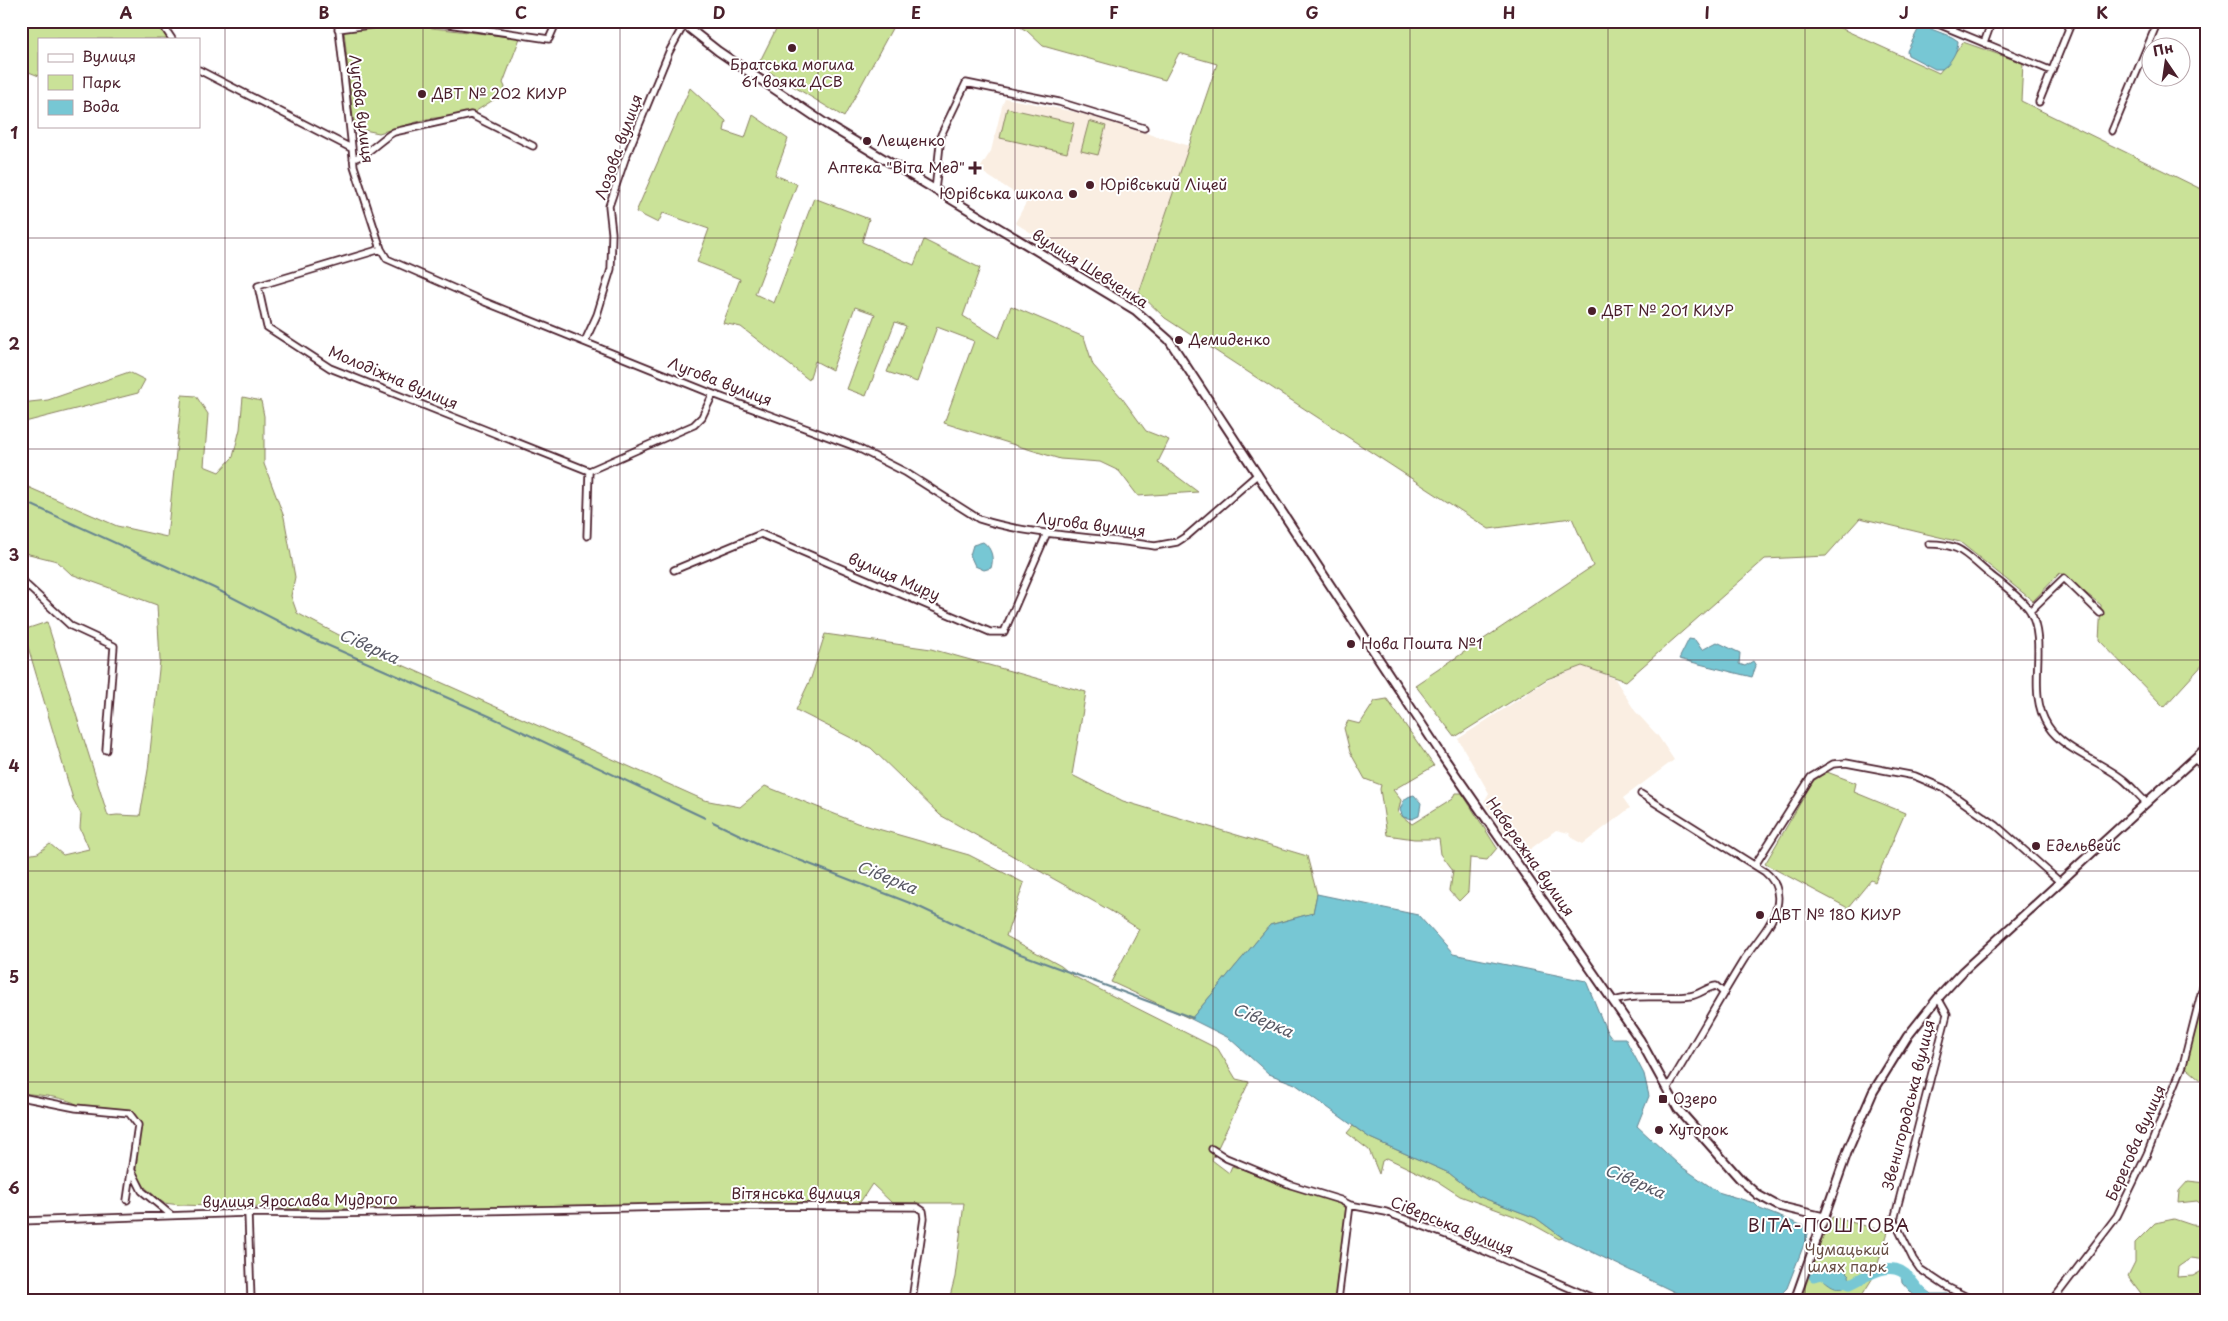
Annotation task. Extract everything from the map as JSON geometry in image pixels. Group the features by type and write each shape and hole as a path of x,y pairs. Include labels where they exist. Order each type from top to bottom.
{"street":[{"path":"156,21 160,21 171,38"},
{"name":"Лугова вулиця","path":"338,21 353,159 381,249 387,259 485,302 713,394 856,447 905,472 978,519 1047,533 1155,546 1166,545 1188,535 1258,474"},
{"path":"428,21 549,39 557,21"},
{"path":"683,24 693,21"},
{"path":"1931,21 2052,71"},
{"path":"1984,43 1992,21"},
{"path":"2039,102 2072,21"},
{"path":"2112,132 2158,21"},
{"path":"338,29 394,22"},
{"name":"вулиця Шевченка","path":"683,24 826,124 1134,310 1169,340 1424,728"},
{"name":"Лозова вулиця","path":"585,341 602,300 612,269 612,233 609,206 625,159 669,52 683,24"},
{"path":"200,71 351,148"},
{"path":"935,191 941,135 966,82 1059,102 1144,128"},
{"path":"353,159 364,156 384,138 394,132 472,115 533,146"},
{"name":"Молодіжна вулиця","path":"381,249 258,286 267,326 330,368 589,471"},
{"path":"587,536 589,471 694,425 702,417 713,394"},
{"name":"вулиця Миру","path":"674,570 761,534 990,632 1004,632 1047,533"},
{"path":"1929,544 1958,547 2030,611 2038,645 2037,690 2043,716 2049,728 2078,752 2101,764 2126,782 2138,796 2147,802"},
{"path":"2030,611 2064,578 2100,613"},
{"path":"21,580 71,626 114,646 106,750"},
{"name":"Набережна вулиця","path":"1424,728 1614,1001 1640,1040 1683,1115 1748,1187 1778,1206 1824,1217"},
{"name":"Звенигородська вулиця","path":"1795,1300 1848,1150 1873,1092 1896,1054 1938,998 1969,966 2207,747"},
{"path":"2194,760 2207,769"},
{"path":"1755,865 1811,777 1833,764 1846,763 1915,776 1943,788 2005,832 2060,882"},
{"path":"1641,794 1755,865 1774,881 1778,892 1778,906 1773,917 1724,993 1667,1090"},
{"name":"Берегова вулиця","path":"2052,1300 2117,1216 2146,1154 2183,1065 2202,986 2207,980"},
{"path":"1614,1001 1629,997 1693,996 1708,987 1716,986 1724,993"},
{"name":"Звенигородська вулиця","path":"1938,998 1946,1014 1894,1220 1912,1259 1920,1269 1974,1300"},
{"path":"21,1097 76,1108 130,1113 138,1125 127,1200"},
{"name":"Сіверська вулиця","path":"1212,1149 1226,1158 1291,1185 1340,1200 1350,1205 1386,1212 1439,1232 1597,1300"},
{"path":"131,1168 142,1190 171,1215"},
{"path":"1338,1300 1350,1205"},
{"name":"вулиця Ярослава Мудрого","path":"21,1221 248,1213 333,1214 579,1208"},
{"name":"Вітянська вулиця","path":"579,1208 917,1208 923,1211 924,1218 912,1300"},
{"path":"248,1213 251,1300"}],"shaded area":[{"name":"Юрівський Ліцей","path":"1005,98 1075,112 1190,146 1139,293 1133,295 1015,223 1027,201 979,170 991,151"},
{"path":"1584,665 1615,679 1635,711 1658,736 1674,760 1623,798 1630,808 1583,844 1575,840 1569,833 1556,830 1521,856 1484,802 1489,793 1458,739 1548,680"}],"green space":[{"path":"21,21 160,21 171,38 38,38 38,76 21,69"},
{"path":"343,21 406,21 407,25 520,38 503,83 505,87 504,93 473,113 427,119 379,133 354,128"},
{"path":"780,21 896,21 844,117 758,65"},
{"path":"1010,21 1825,21 1939,73 1963,42 2023,63 2021,101 2207,192 2207,660 2164,707 2099,640 2101,605 2060,573 2033,601 1960,542 1860,518 1826,556 1765,559 1626,681 1582,666 1547,679 1455,737 1415,685 1593,566 1572,518 1489,529 1165,318 1139,293 1217,64 1179,53 1165,80 1043,46 1027,31"},
{"path":"690,88 726,121 724,131 745,138 753,115 788,139 775,175 797,184 755,294 774,303 814,198 869,219 862,242 914,265 924,240 980,268 963,316 999,338 1011,306 1084,337 1093,365 1122,398 1146,431 1169,440 1158,462 1198,492 1138,496 1119,471 1100,462 1060,459 944,423 974,341 937,327 917,382 887,372 906,326 895,322 866,396 847,389 875,314 855,307 832,370 815,361 809,380 741,327 723,323 740,279 697,262 709,229 663,213 658,223 636,212"},
{"path":"1007,108 1074,123 1067,153 1000,138"},
{"path":"1089,121 1106,126 1098,155 1081,151"},
{"path":"129,372 145,380 138,393 21,423 21,403 48,400"},
{"path":"182,395 196,396 208,414 204,466 219,472 233,457 240,429 243,397 261,401 264,416 264,464 284,517 295,577 291,596 297,613 360,646 704,800 740,807 765,786 857,823 969,855 1024,883 1006,936 1061,966 1073,976 1218,1049 1236,1079 1249,1082 1212,1160 1229,1173 1232,1166 1340,1202 1349,1214 1335,1300 949,1300 955,1277 964,1203 892,1203 872,1184 859,1204 313,1209 164,1203 145,1187 136,1173 137,1118 84,1110 64,1099 21,1093 21,856 38,853 50,844 63,855 89,849 80,828 81,814 73,799 23,630 47,622 108,816 140,816 148,770 160,660 157,605 71,574 57,561 21,552 21,484 117,526 167,537"},
{"path":"825,634 931,649 1086,692 1072,775 1123,801 1307,856 1317,894 1313,913 1270,925 1191,1019 1111,982 1139,929 1109,910 940,815 871,748 796,710 811,678"},
{"path":"1387,699 1434,766 1393,790 1401,800 1398,813 1412,824 1452,799 1455,793 1462,793 1497,848 1487,860 1470,858 1468,892 1459,901 1450,891 1453,870 1441,854 1439,839 1414,839 1387,835 1381,785 1365,779 1350,752 1344,728 1348,721 1360,724 1375,701"},
{"path":"1827,772 1856,783 1854,792 1905,813 1875,882 1871,880 1848,908 1765,864 1813,781"},
{"path":"2203,986 2207,993 2207,1085 2183,1065"},
{"path":"1353,1126 1370,1138 1449,1173 1478,1196 1536,1218 1563,1238 1559,1239 1525,1220 1460,1196 1440,1183 1387,1158 1382,1161 1379,1174 1369,1150 1347,1133"},
{"path":"2188,1181 2207,1183 2207,1209 2197,1201 2178,1203 2179,1191"},
{"name":"Чумацький шлях парк","path":"1832,1217 1888,1232 1874,1276 1859,1300 1796,1300"},
{"path":"2174,1219 2192,1225 2207,1226 2207,1260 2191,1258 2178,1267 2177,1277 2193,1276 2207,1268 2207,1300 2146,1300 2128,1276 2135,1262 2135,1243 2155,1223"}],"water":[{"path":"1926,27 1958,41 1953,57 1942,69 1935,69 1908,55 1907,51 1918,30"},
{"path":"983,542 990,550 992,557 991,568 984,570 975,566 970,555 973,545"},
{"path":"1689,639 1695,640 1702,650 1717,642 1740,653 1739,664 1745,666 1753,661 1756,666 1752,677 1679,659"},
{"path":"1414,795 1421,803 1419,816 1412,819 1403,817 1400,810 1403,802 1408,797"},
{"path":"1317,894 1418,915 1453,954 1586,981 1606,1030 1612,1038 1625,1038 1644,1074 1649,1096 1637,1126 1679,1165 1718,1192 1754,1203 1760,1209 1806,1227 1808,1234 1787,1288 1775,1300 1691,1300 1563,1238 1536,1218 1478,1196 1449,1173 1370,1138 1295,1084 1269,1074 1229,1038 1191,1019 1270,925 1313,913"},
{"path":"1832,1265 1842,1268 1849,1275 1850,1284 1839,1288 1823,1279 1823,1269"},
{"path":"1905,1269 1915,1278 1915,1282 1931,1294 1947,1294 1955,1300 1918,1300 1902,1282 1901,1272"}],"waterway":[{"name":"Сіверка","path":"21,500 214,588 311,638 489,716 705,818"},
{"name":"Сіверка","path":"713,822 763,846 915,905 1015,952 1193,1018"},
{"name":"Сіверка","path":"1814,1276 1823,1274 1850,1284 1881,1270 1896,1269 1910,1279 1929,1300"}],"place":[{"name":"Братська могила 61 вояка ДСВ","path":"792,48"},
{"name":"ДВТ № 202 КИУР","path":"422,94"},
{"name":"Лещенко","path":"867,141"},
{"name":"Аптека \"Віта Мед\"","path":"975,168"},
{"name":"Юрівський Ліцей","path":"1090,185"},
{"name":"Юрівська школа","path":"1073,194"},
{"name":"ДВТ № 201 КИУР","path":"1592,311"},
{"name":"Демиденко","path":"1179,340"},
{"name":"Нова Пошта №1","path":"1351,644"},
{"name":"Едельвейс","path":"2036,846"},
{"name":"ДВТ № 180 КИУР","path":"1760,915"},
{"name":"Озеро","path":"1663,1099"},
{"name":"Хуторок","path":"1659,1130"}],"district":[{"name":"ВІТА-ПОШТОВА","path":"1829,1226"}]}
